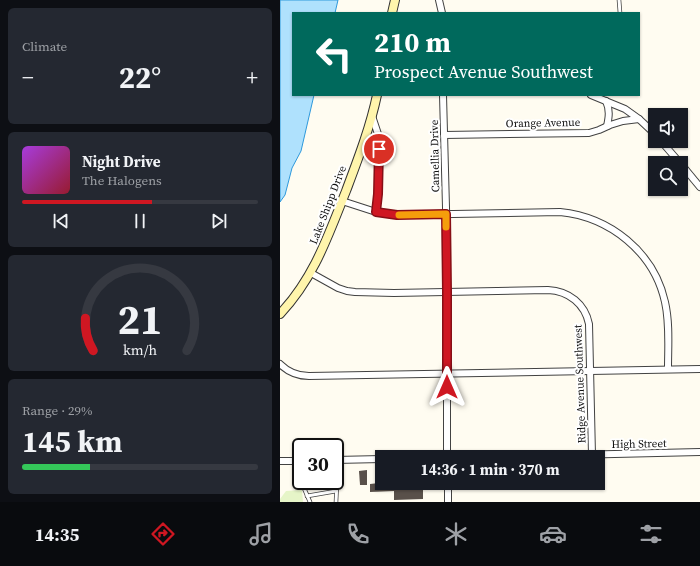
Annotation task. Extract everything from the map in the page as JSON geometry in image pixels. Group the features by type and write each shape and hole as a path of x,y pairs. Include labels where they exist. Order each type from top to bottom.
{"street":[{"path":"392,12 395,0"},
{"path":"439,0 442,12"},
{"name":"Lake Shipp Drive","path":"280,314 291,302 311,273 320,255 364,143 377,96"},
{"name":"Camellia Drive","path":"443,96 447,291 447,450"},
{"path":"594,96 625,109 648,127"},
{"path":"606,101 609,108 607,126"},
{"path":"372,116 378,134 378,187 376,212"},
{"name":"Orange Avenue","path":"444,135 589,132 623,121 639,119"},
{"path":"667,148 673,156"},
{"path":"688,173 700,187"},
{"path":"342,201 376,212 397,215 560,212 573,213 599,222 624,238 643,256 651,267 659,284 665,301 668,319 668,369"},
{"name":"Ridge Avenue Southwest","path":"311,273 338,288 355,292 394,293 548,290 567,294 584,309 588,320 592,450"},
{"path":"280,364 292,373 304,376 700,369"},
{"name":"High Street","path":"605,455 700,452"},
{"path":"344,460 375,459"},
{"path":"280,461 292,461"},
{"path":"448,490 448,502"}],"lane":[{"path":"619,0 620,12"},
{"path":"304,490 310,502"},
{"path":"307,496 336,491 336,502"}],"green space":[{"path":"302,490 303,502 280,502 280,499 286,491"}],"water":[{"path":"280,0 338,0 335,12 292,12 292,96 314,96 301,151 292,168 285,195 280,202"}],"building":[{"path":"367,470 367,485 360,485 359,471"},
{"path":"375,483 375,490 423,490 423,499 394,500 394,491 370,492 370,484"}],"slow traffic":[{"path":"399,215 446,214 446,227"}],"route":[{"path":"379,149 376,212 397,215 446,214 447,387"}]}
